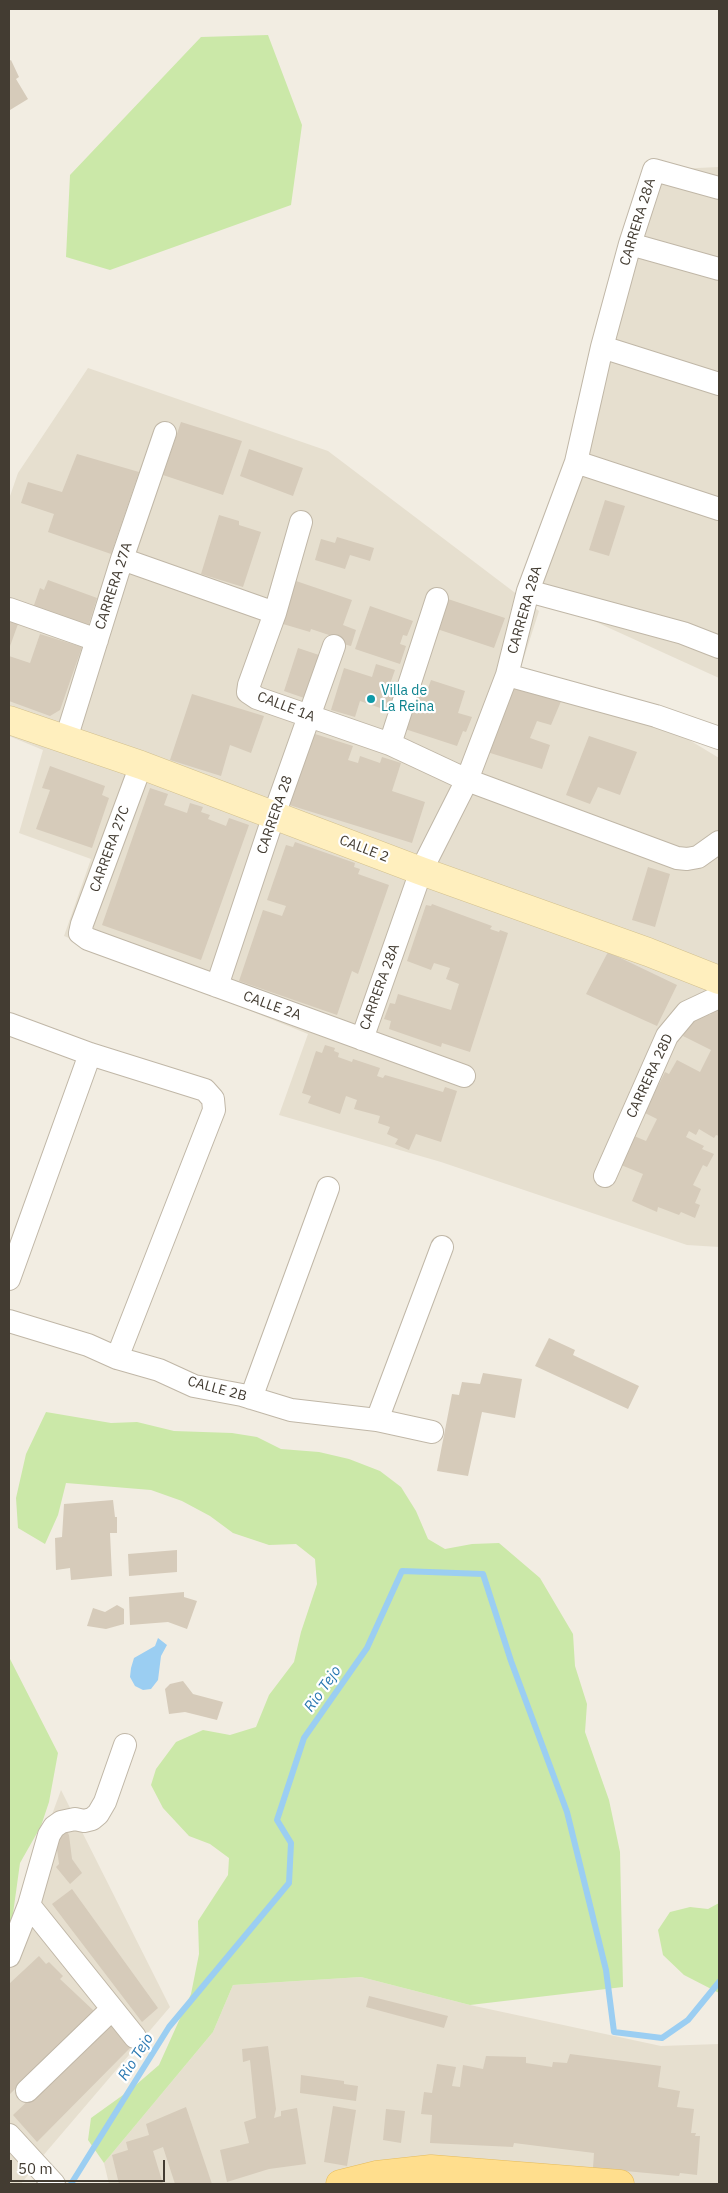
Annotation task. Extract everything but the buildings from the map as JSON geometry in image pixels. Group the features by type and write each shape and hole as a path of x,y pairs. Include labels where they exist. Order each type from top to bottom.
{"main road":[{"path":"340,2184 376,2175 431,2169 620,2184"}],"street":[{"name":"CARRERA 28A","path":"362,1039 421,871 467,780 507,675 528,591 576,462 602,347 630,244 654,170 719,188"},
{"path":"630,244 719,269"},
{"path":"602,347 719,384"},
{"name":"CARRERA 27A","path":"66,739 122,559 165,433"},
{"path":"576,462 719,509"},
{"path":"122,559 275,613 301,522"},
{"path":"528,591 683,633 719,647"},
{"path":"390,744 437,599"},
{"path":"9,609 97,640"},
{"name":"CALLE 1A","path":"275,613 249,685 248,692 257,698 390,744 467,780 677,858 687,859 698,856 719,842"},
{"name":"CARRERA 28","path":"217,986 274,815 334,646"},
{"path":"507,675 656,716 719,738"},
{"name":"CALLE 2","path":"9,720 141,764 421,871 648,952 719,980"},
{"name":"CARRERA 27C","path":"80,934 141,764"},
{"name":"CALLE 2A","path":"80,934 88,939 464,1076"},
{"name":"CARRERA 28D","path":"605,1176 667,1036 687,1012 719,997"},
{"path":"9,1024 90,1054 205,1090 213,1099 214,1110 117,1358"},
{"path":"9,1279 90,1054"},
{"path":"251,1398 328,1188"},
{"path":"377,1420 442,1248"},
{"name":"CALLE 2B","path":"9,1321 88,1345 117,1358 159,1370 194,1386 251,1398 292,1410 377,1420 432,1432"},
{"path":"9,1956 29,1904 49,1835 54,1827 66,1820 92,1820 98,1814 125,1745"},
{"path":"29,1904 135,2037"},
{"path":"27,2091 112,2009"},
{"path":"9,2135 48,2177"}],"shaded area":[{"path":"719,167 719,678 528,591 654,170"},
{"path":"88,368 328,451 539,611 520,670 653,718 719,758 719,1247 687,1245 441,1162 279,1115 308,1034 64,936 91,859 19,833 43,750 9,736 9,499 18,473"},
{"path":"61,1790 170,2007 21,2184 9,2184 9,1932"},
{"path":"361,1977 470,2005 661,2046 719,2044 719,2184 109,2184 104,2163 213,2032 233,1985"}],"green space":[{"path":"268,35 302,125 291,205 110,270 66,257 70,175 201,37"},
{"path":"46,1412 111,1423 137,1422 174,1431 232,1433 257,1437 281,1449 319,1452 349,1459 380,1471 401,1487 416,1511 428,1539 445,1549 472,1544 499,1543 540,1578 573,1634 575,1666 587,1704 585,1732 609,1800 620,1852 623,1987 470,2005 361,1977 233,1985 213,2032 104,2163 88,2140 91,2118 130,2090 159,2065 191,1994 199,1954 198,1921 228,1875 229,1858 210,1844 189,1836 163,1808 151,1785 156,1769 176,1742 203,1730 230,1735 256,1727 269,1695 294,1662 301,1632 317,1584 315,1559 296,1544 269,1545 233,1533 210,1516 182,1501 151,1490 66,1483 58,1515 45,1544 18,1528 16,1498 26,1454"},
{"path":"9,1657 58,1753 49,1802 41,1826 20,1863 12,1921 9,1927"},
{"path":"719,1903 719,1993 684,1975 663,1955 658,1930 670,1912 690,1907 708,1909"}],"water":[{"path":"158,1638 167,1645 161,1656 158,1680 151,1689 143,1690 135,1686 130,1677 131,1668 134,1658 155,1646"}],"waterway":[{"name":"Rio Tejo","path":"71,2184 169,2027 289,1883 291,1843 277,1820 304,1738 367,1648 402,1571 483,1574 511,1661 567,1812 606,1970 614,2032 662,2038 688,2020 719,1982"}],"place":[{"name":"Villa de La Reina","path":"371,699"}]}
